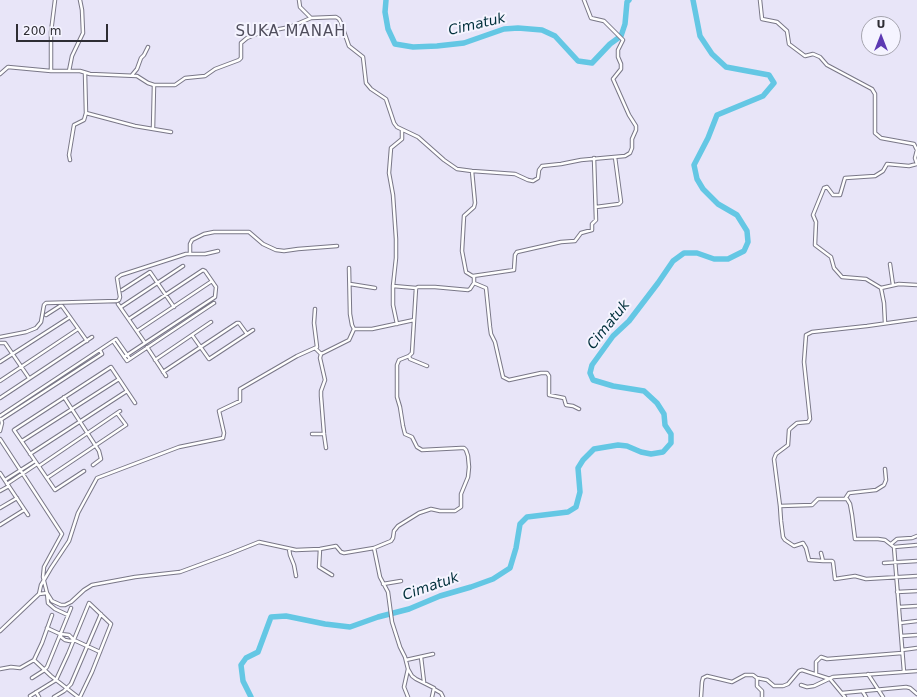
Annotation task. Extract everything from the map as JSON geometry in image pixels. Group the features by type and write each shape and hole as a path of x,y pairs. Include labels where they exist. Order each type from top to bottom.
{"street":[{"path":"51,71 51,32 55,0"},
{"path":"69,71 72,56 83,33 80,0"},
{"path":"298,0 300,7 311,18"},
{"path":"0,74 8,67 51,71 132,75 139,76 148,83 154,85 176,85 185,78 205,76 215,69 240,60 241,43 246,38 259,33 290,27 311,18 333,17 339,19 349,46 363,57 366,83 371,89 386,100 395,125 418,137 454,167 461,170 514,174 533,181 538,178 539,170 542,166 594,158 624,156 631,152 633,146 632,139 637,128 629,115 613,80 613,76 620,70 621,67 618,48 623,40 604,21 590,17 584,0"},
{"path":"760,0 762,19 777,22 787,31 789,44 805,56 813,54 820,56 827,65 872,89 875,94 875,133 881,138 914,144 917,150 915,158 917,164 909,166 887,164 883,171 875,176 845,178 840,195 833,195 827,187 824,188 813,215 816,222 814,245 830,257 834,268 842,276 866,279 881,288 893,285 917,285"},
{"path":"132,75 137,69 141,58 148,48"},
{"path":"70,160 69,155 74,125 84,120 86,113 85,73"},
{"path":"152,129 154,85"},
{"path":"86,113 135,126 171,132"},
{"path":"397,324 394,310 393,286 396,258 396,239 393,195 389,178 389,164 391,148 402,139 402,129"},
{"path":"596,207 618,204 621,202 615,157"},
{"path":"472,171 475,203 474,207 464,216 462,251 466,272 473,276 514,270 515,255 518,252 576,240 582,233 592,229 592,224 596,220 594,158"},
{"path":"190,253 190,244 192,240 204,234 222,232 249,232 262,244 283,251 337,246"},
{"path":"0,337 26,332 36,328 42,320 44,305 48,302 119,300 118,277 190,253 205,254 218,251"},
{"path":"890,264 893,285"},
{"path":"121,308 183,266"},
{"path":"326,448 321,391 324,380 320,360 322,354 350,339 354,329 350,314 349,268"},
{"path":"124,357 214,297 216,288 204,270 129,319"},
{"path":"122,290 150,272 174,307"},
{"path":"393,286 416,288 435,287 468,290 474,283 473,276"},
{"path":"137,331 212,281"},
{"path":"474,283 486,288 491,334 495,342 503,377 509,380 547,373 549,376 549,395 564,398 566,405 573,406 578,409"},
{"path":"350,284 366,285 375,288"},
{"path":"0,439 62,534 44,567 43,582 52,601 59,604 64,605 71,602 92,585 134,577 180,572 229,554 255,542 266,542 289,549 320,549 336,546 341,552 344,553 374,548 391,541 393,539 394,531 398,526 424,511 431,509 440,511 455,511 460,509 462,505 461,494 468,477 468,456 464,448 422,450 417,446 412,437 404,432 397,397 397,365 398,360 409,356 412,353 416,288"},
{"path":"881,288 884,303 885,324"},
{"path":"113,341 126,361 214,303"},
{"path":"118,304 145,343"},
{"path":"46,316 62,306 87,341"},
{"path":"315,309 314,323 317,341 316,348"},
{"path":"0,362 70,316"},
{"path":"183,318 186,322"},
{"path":"917,318 885,324 812,332 806,335 804,362 810,419 808,422 797,423 789,430 788,445 774,456 782,531 785,540 794,546 803,542 809,560 832,561 835,579 855,576 866,579 917,576"},
{"path":"354,329 362,330 414,320"},
{"path":"155,360 211,322"},
{"path":"163,372 238,322 247,334"},
{"path":"0,381 78,329"},
{"path":"192,335 209,359 253,330"},
{"path":"0,398 92,337"},
{"path":"0,431 1,417 102,354 100,350 116,339 130,359"},
{"path":"0,343 5,343 29,378"},
{"path":"147,347 166,376"},
{"path":"316,348 322,354"},
{"path":"0,631 38,594 53,564 66,548 72,535 78,513 97,478 180,447 222,439 224,437 224,433 219,411 240,401 240,389 297,356 316,348"},
{"path":"409,356 410,359 426,366"},
{"path":"84,470 55,490 14,430 112,367 135,403"},
{"path":"22,442 119,379"},
{"path":"30,454 127,391"},
{"path":"64,397 99,451 101,459 93,465"},
{"path":"0,491 23,474 119,412 126,425 47,478"},
{"path":"312,434 324,434"},
{"path":"5,480 35,461"},
{"path":"845,499 849,493 876,490 884,485 886,480 885,469"},
{"path":"0,474 28,515"},
{"path":"0,508 16,498"},
{"path":"780,506 812,505 818,499 847,499 850,504 855,539 885,540 894,547 904,672"},
{"path":"0,525 24,510"},
{"path":"891,544 897,539 912,538 917,536"},
{"path":"894,547 917,546"},
{"path":"374,548 376,564 383,584 388,592 392,622 406,660 408,669 404,687 408,697"},
{"path":"289,549 296,576"},
{"path":"320,549 319,567 332,575"},
{"path":"821,553 823,561"},
{"path":"884,563 917,561"},
{"path":"383,584 401,581"},
{"path":"898,592 917,591"},
{"path":"38,594 47,592"},
{"path":"47,592 47,600 50,605 68,615"},
{"path":"30,696 56,680 89,603 111,624 92,672 79,697 56,680 34,660"},
{"path":"899,607 917,606"},
{"path":"32,678 44,670 50,660 71,608"},
{"path":"54,697 67,689 75,676 101,614"},
{"path":"0,669 10,667 20,668 34,660 52,615"},
{"path":"900,623 917,621"},
{"path":"47,628 60,634 70,634 74,640"},
{"path":"60,634 65,640 74,640 100,652"},
{"path":"901,636 917,636"},
{"path":"816,674 816,662 821,657 827,659 902,652 917,648"},
{"path":"406,660 433,654"},
{"path":"421,657 424,682"},
{"path":"408,669 415,678 433,687 444,697"},
{"path":"701,697 702,682 706,676 732,682 747,675 753,675 757,678 767,680 774,686 783,686 793,680 800,670 830,679 845,697"},
{"path":"801,685 808,687 814,686 833,677 917,671"},
{"path":"868,674 883,697"},
{"path":"757,678 757,687 762,691 762,697"},
{"path":"842,693 909,688 917,694"},
{"path":"432,697 434,689"},
{"path":"862,691 866,697"},
{"path":"36,692 39,697"}],"waterway":[{"name":"Cimatuk","path":"386,0 385,12 388,29 395,44 413,47 437,46 464,43 504,29 518,28 542,30 555,36 578,61 592,63 610,44 621,36 625,24 627,2 629,0"},
{"name":"Cimatuk","path":"251,697 243,681 241,665 246,658 258,652 271,617 286,616 325,624 350,627 378,617 409,609 440,596 493,579 510,568 516,548 520,524 527,517 568,512 576,507 580,492 578,468 583,460 594,449 618,445 627,446 641,452 651,454 663,452 671,443 671,434 665,425 664,414 657,403 644,391 613,386 593,380 590,373 592,365 613,336 629,321 673,261 684,253 697,253 714,259 728,259 744,251 748,242 747,231 737,215 718,204 703,189 697,179 694,165 708,138 717,115 763,96 774,83 769,75 726,67 712,54 700,36 693,0"}],"district":[{"name":"SUKA MANAH","path":"291,32"}]}
